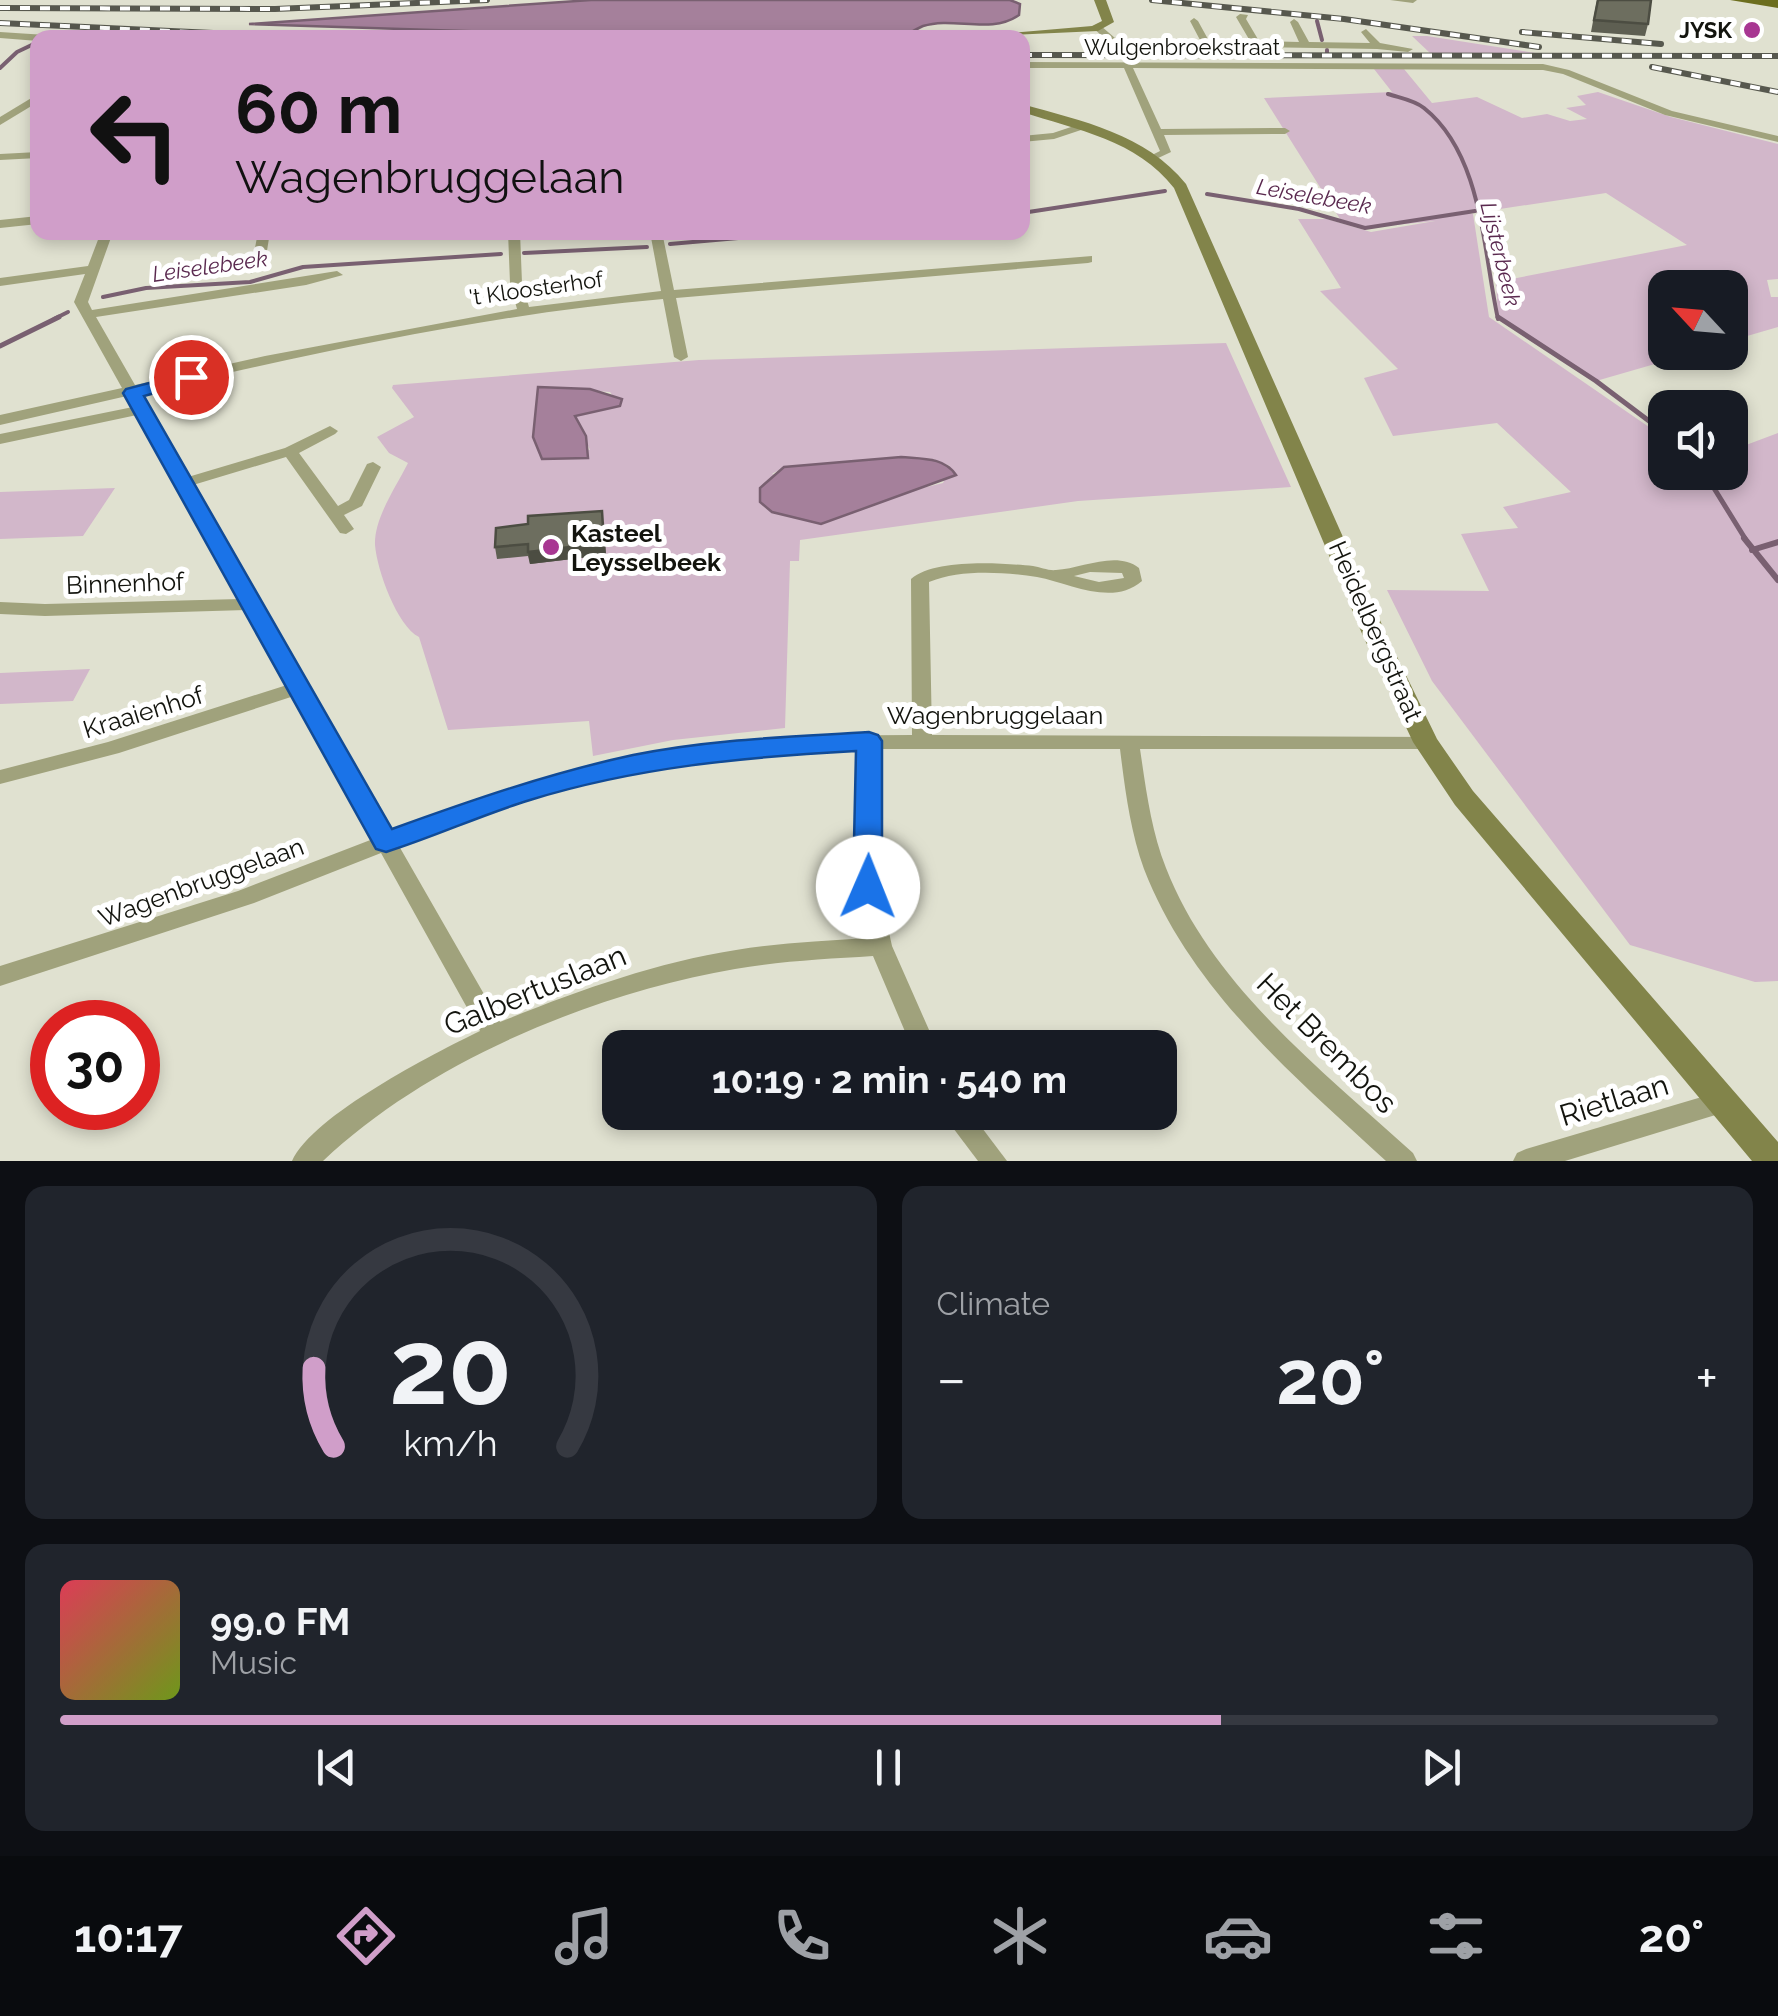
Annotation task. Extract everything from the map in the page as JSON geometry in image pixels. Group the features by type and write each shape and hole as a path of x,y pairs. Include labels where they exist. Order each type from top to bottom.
{"main road":[{"path":"1030,35 1098,28 1108,22 1100,0"},
{"path":"1737,0 1778,4"},
{"name":"Heidelbergstraat","path":"1030,111 1154,157 1170,169 1375,636 1426,742 1464,798 1773,1161"}],"street":[{"path":"1394,0 1413,0"},
{"path":"1245,17 1240,17 1255,42"},
{"path":"1194,21 1205,42"},
{"path":"1294,22 1304,42"},
{"path":"1098,28 1110,38 1124,42 1304,42 1408,49"},
{"path":"1366,32 1376,46"},
{"path":"0,35 30,37"},
{"name":"Wulgenbroekstraat","path":"1030,65 1552,68 1650,107 1778,139"},
{"path":"1128,67 1166,152 1154,157"},
{"path":"0,122 30,102"},
{"path":"1030,138 1054,136 1080,127"},
{"path":"1156,132 1284,132"},
{"path":"0,156 30,155"},
{"path":"0,224 30,221"},
{"path":"84,308 104,240"},
{"path":"251,270 253,258 260,257 263,240"},
{"path":"514,240 516,283 524,312"},
{"path":"658,240 681,358"},
{"name":"'t Kloosterhof","path":"0,438 137,401 265,360 524,312 668,295 1088,259"},
{"path":"0,282 93,270"},
{"path":"84,308 271,290 337,275"},
{"path":"66,276 496,1037"},
{"name":"'t Kloosterhof","path":"0,420 137,401"},
{"path":"183,483 290,451 330,431"},
{"path":"290,451 346,529"},
{"path":"336,513 356,503 373,467"},
{"path":"922,742 920,580 934,572 1031,572 1054,576"},
{"name":"Binnenhof","path":"0,608 251,604"},
{"name":"Kraaienhof","path":"0,777 112,748 299,688"},
{"path":"869,741 868,887 880,946 917,1030"},
{"name":"Wagenbruggelaan","path":"0,976 185,919 523,792 634,764 728,749 869,741 1426,742"},
{"name":"Het Brembos","path":"1129,743 1138,808 1156,871 1181,923 1252,1018 1404,1161"},
{"name":"Galbertuslaan","path":"305,1161 370,1103 496,1037 582,1000 660,975 735,959 880,946"},
{"name":"Rietlaan","path":"1526,1161 1722,1102"},
{"path":"969,1130 994,1161"}],"shaded area":[{"path":"591,0 1010,0 1020,4 1019,15 996,24 935,23 916,30 436,30 249,24"},
{"path":"1412,36 1427,36 1542,54 1431,54"},
{"path":"1374,69 1404,69 1432,103 1477,97 1522,118 1547,114 1570,121 1587,119 1566,108 1586,105 1577,96 1598,92 1671,117 1778,144 1778,279 1767,280 1771,297 1778,297 1778,327 1748,336 1748,270 1648,270 1648,366 1596,381 1498,319 1496,282 1687,245 1606,193 1467,214 1473,214 1489,317 1648,426 1648,490 1748,490 1748,444 1778,433 1778,981 1755,982 1630,945 1432,681 1387,590 1489,591 1461,534 1518,528 1503,507 1571,492 1497,423 1393,436 1364,378 1398,369 1320,291 1341,288 1298,219 1327,219 1371,232 1435,221 1365,228 1340,219 1264,98 1392,92"},
{"path":"1226,343 1291,487 1078,501 800,540 799,561 790,561 785,728 673,740 593,756 589,721 448,730 419,637 396,610 375,545 378,524 408,463 389,453 377,437 414,417 393,385 699,360","holes":["539,387 610,392 620,406 575,416 590,450 533,437","901,457 933,459 950,466 943,483 902,493 861,510 772,474 784,467"]},
{"path":"538,387 590,389 622,399 620,406 575,416 586,436 588,458 542,459 533,437"},
{"path":"901,457 939,462 956,475 821,524 772,512 760,502 760,488 784,467"},
{"path":"115,488 83,536 0,539 0,492"},
{"path":"90,669 73,701 0,704 0,673"}],"building":[{"path":"1598,0 1651,0 1648,24 1594,20"},
{"path":"602,511 604,543 528,552 528,544 495,547 496,528 528,524 528,516"}],"waterway":[{"name":"Lijsterbeek","path":"1317,21 1322,40"},
{"name":"Leiselebeek","path":"0,68 30,46"},
{"name":"Lijsterbeek","path":"1388,94 1424,108 1444,128 1458,151 1478,206 1498,319"},
{"name":"Leiselebeek","path":"1030,212 1165,191"},
{"name":"Leiselebeek","path":"1207,194 1299,209 1365,228 1475,211"},
{"name":"Leiselebeek","path":"670,244 716,240"},
{"name":"Leiselebeek","path":"524,253 647,247"},
{"name":"Leiselebeek","path":"103,297 146,288 250,282 303,267 501,254"},
{"name":"Leiselebeek","path":"54,319 68,312"},
{"name":"Leiselebeek","path":"0,346 59,317"},
{"name":"Lijsterbeek","path":"1498,317 1648,420"},
{"name":"Lijsterbeek","path":"1715,490 1746,540"},
{"name":"Lijsterbeek","path":"1744,538 1753,550"},
{"path":"1753,550 1778,542"},
{"name":"Lijsterbeek","path":"1753,550 1778,580"}],"railway":[{"path":"0,8 275,9 487,0"},
{"path":"1152,0 1344,19 1539,47"},
{"path":"0,23 148,30"},
{"path":"1522,32 1661,44"},
{"path":"1030,55 1778,56"},
{"path":"1652,67 1778,92"}],"place":[{"name":"JYSK","path":"1752,30"},
{"name":"Kasteel Leysselbeek","path":"551,547"}],"route":[{"path":"191,377 132,393 386,842 523,792 634,764 728,749 869,741 868,887"}]}
